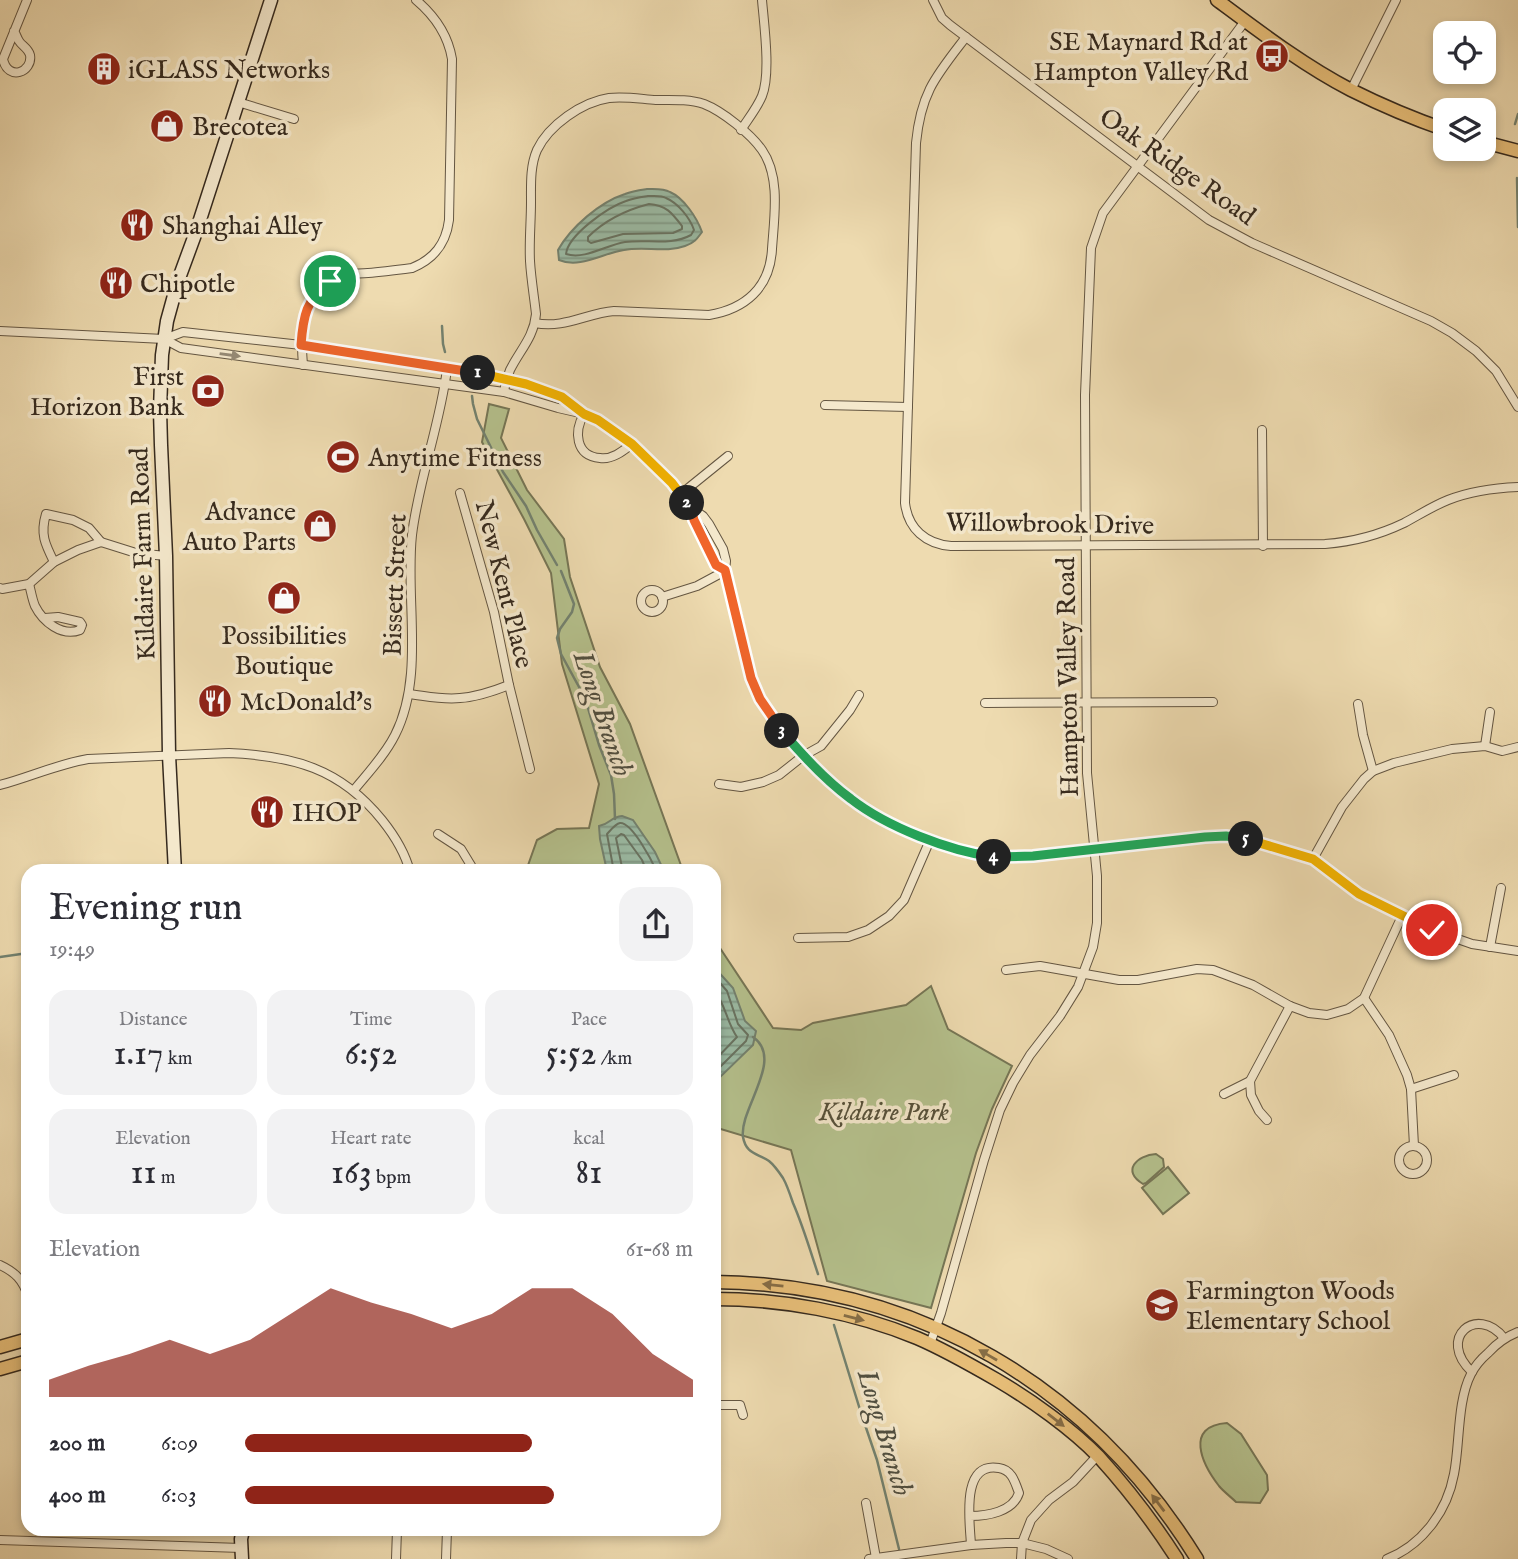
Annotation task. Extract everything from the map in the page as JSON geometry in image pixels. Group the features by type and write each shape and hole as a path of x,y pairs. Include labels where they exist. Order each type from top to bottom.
{"main road":[{"name":"Kildaire Farm Road","path":"176,864 169,755 166,556 160,410 164,339 178,281 271,0"},
{"path":"1217,0 1286,51 1350,90 1433,125"},
{"path":"1496,145 1518,151"},
{"path":"721,1282 774,1285 829,1294 886,1309 935,1328 979,1350 1027,1378 1090,1427 1149,1490 1197,1559"},
{"path":"721,1299 768,1302 835,1313 879,1324 930,1344 972,1366 1017,1392 1054,1418 1098,1455 1157,1529 1177,1559"},
{"path":"0,1347 21,1341"},
{"path":"0,1369 21,1363"}],"street":[{"path":"15,31 30,56 26,68 14,73 5,66 3,59 27,0"},
{"path":"303,365 301,345 304,317 319,289 340,276 412,268 430,258 444,241 449,220 452,59 439,25 415,0"},
{"path":"741,130 762,95 765,84 762,0"},
{"name":"Oak Ridge Road","path":"933,0 942,18 1197,211 1252,243 1431,321 1452,333 1496,371 1518,407"},
{"path":"1350,90 1396,0"},
{"name":"Hampton Valley Road","path":"930,1344 1000,1110 1024,1064 1078,988 1093,947 1097,923 1095,848 1087,780 1086,702 1085,395 1091,248 1103,213 1245,21"},
{"name":"Willowbrook Drive","path":"966,37 931,85 922,105 916,149 905,503 912,525 923,537 940,545 951,546 1325,544 1356,540 1391,528 1459,496 1488,489 1518,487"},
{"path":"504,392 507,379 535,323 530,258 532,173 536,152 551,132 580,109 598,101 616,98 697,102 720,112 756,143 766,157 773,177 772,258 762,284 751,297 723,313 709,315 606,312 558,324 535,323"},
{"path":"238,102 294,118"},
{"path":"1,333 164,339 183,332 301,345 507,379 562,397 584,414"},
{"path":"164,339 181,348 504,392 598,420 632,444 660,470 691,508 703,516 714,533 723,549 725,570 755,689 778,726 803,756 850,799 884,820 930,840 970,853 998,857 1023,857 1226,836 1313,859 1359,894 1457,940 1518,951"},
{"name":"Bissett Street","path":"355,790 396,734 410,694 412,536 440,413 447,369"},
{"path":"825,405 908,407"},
{"path":"584,414 579,421 577,439 581,448 590,455 611,457 632,444"},
{"path":"1262,430 1263,546"},
{"path":"681,494 728,456"},
{"name":"New Kent Place","path":"460,493 494,612 530,769"},
{"path":"691,508 716,565 725,570"},
{"path":"54,562 44,538 46,514 73,520 89,528 101,542 136,553 166,556"},
{"path":"0,587 2,589 29,584 54,562 101,542"},
{"path":"662,597 697,586 725,570"},
{"path":"29,584 36,607 44,618"},
{"name":"New Kent Place","path":"410,694 462,698 509,685"},
{"path":"719,784 741,787 779,775 821,746 859,695"},
{"path":"985,702 1213,702"},
{"path":"1357,704 1373,771"},
{"path":"1485,746 1490,712"},
{"path":"1313,859 1342,807 1373,771 1452,749 1485,746 1502,751 1518,747"},
{"path":"0,785 79,760 249,754 280,758 320,769 355,790 388,828 408,864"},
{"path":"438,834 461,849 470,864"},
{"path":"798,938 848,937 868,930 889,916 904,900 930,840"},
{"path":"1490,947 1501,888"},
{"path":"1006,970 1040,966 1119,980 1138,980 1197,969 1213,970 1253,985 1290,1006 1309,1013 1327,1015 1348,1009 1364,998 1402,916"},
{"path":"1364,998 1388,1035 1411,1089 1414,1146"},
{"path":"1267,1120 1251,1095 1250,1081 1290,1006"},
{"path":"1411,1089 1454,1075"},
{"path":"1224,1094 1250,1081"},
{"path":"0,1265 16,1274 21,1281"},
{"path":"1472,1372 1461,1359 1458,1349 1462,1331 1472,1325 1487,1325 1495,1328 1504,1338"},
{"path":"1387,1559 1406,1549 1429,1529 1447,1497 1454,1476 1464,1395 1472,1372 1497,1343 1518,1332"},
{"path":"721,1405 740,1405 743,1415"},
{"path":"1021,1559 1022,1543 1031,1520 1098,1455"},
{"path":"970,1517 987,1516 1015,1502 1018,1493 1008,1472 994,1467 978,1474 971,1490 970,1517 971,1545"},
{"path":"866,1503 873,1559 971,1545 1022,1543 1046,1549 1068,1559"},
{"path":"396,1559 397,1536"},
{"path":"446,1559 447,1536"},
{"path":"0,1540 241,1541"}],"green space":[{"path":"489,404 509,409 501,438 527,490 564,539 570,577 600,667 630,724 680,864 528,864 537,840 557,829 589,828 599,784 562,664 551,573 482,442"},
{"name":"Kildaire Park","path":"721,950 773,1028 801,1030 813,1023 906,1005 931,986 948,1029 1012,1066 976,1153 931,1308 827,1281 791,1150 721,1129"},
{"path":"1156,1154 1163,1159 1164,1167 1143,1184 1133,1174 1134,1164 1143,1157"},
{"path":"1168,1167 1189,1193 1163,1214 1142,1188"},
{"path":"1227,1423 1241,1434 1267,1475 1268,1490 1260,1503 1236,1502 1219,1486 1207,1467 1200,1447 1201,1438 1205,1431"}],"water":[{"path":"647,189 667,191 685,204 702,232 695,241 678,248 624,250 583,262 559,260 558,250 587,216 615,198"},
{"path":"622,816 633,820 661,864 605,864 599,826"},
{"path":"721,975 733,988 745,1021 756,1031 753,1045 721,1076"}],"waterway":[{"path":"1515,124 1518,114"},
{"path":"1517,178 1518,227"},
{"name":"Long Branch","path":"442,326 445,352"},
{"name":"Long Branch","path":"472,396 477,419 503,472 526,506 557,565"},
{"name":"Long Branch","path":"561,571 574,604 557,638 561,654 585,698 611,775 615,819"},
{"path":"0,957 21,954"},
{"name":"Long Branch","path":"753,1037 762,1046 763,1071 747,1113 744,1143 749,1150 771,1163 783,1178 818,1274"},
{"name":"Long Branch","path":"834,1325 877,1460 899,1549"}],"place":[{"name":"SE Maynard Rd at Hampton Valley Rd","path":"1272,56"},
{"name":"iGLASS Networks","path":"104,69"},
{"name":"Brecotea","path":"167,126"},
{"name":"Shanghai Alley","path":"137,225"},
{"name":"Chipotle","path":"116,283"},
{"name":"First Horizon Bank","path":"208,391"},
{"name":"Anytime Fitness","path":"343,457"},
{"name":"Advance Auto Parts","path":"320,526"},
{"name":"Possibilities Boutique","path":"284,598"},
{"name":"McDonald's","path":"215,701"},
{"name":"IHOP","path":"267,812"},
{"name":"Farmington Woods Elementary School","path":"1162,1305"}],"route":[{"path":"330,281 314,294 310,302 304,317 301,345 483,374 543,389 562,397 584,414 598,420 660,470 691,508 716,565 725,570 748,667 760,699 803,756 850,799 873,814 930,840 970,853 998,857 1015,858 1200,837 1241,838 1313,859 1359,894 1432,930"}]}
